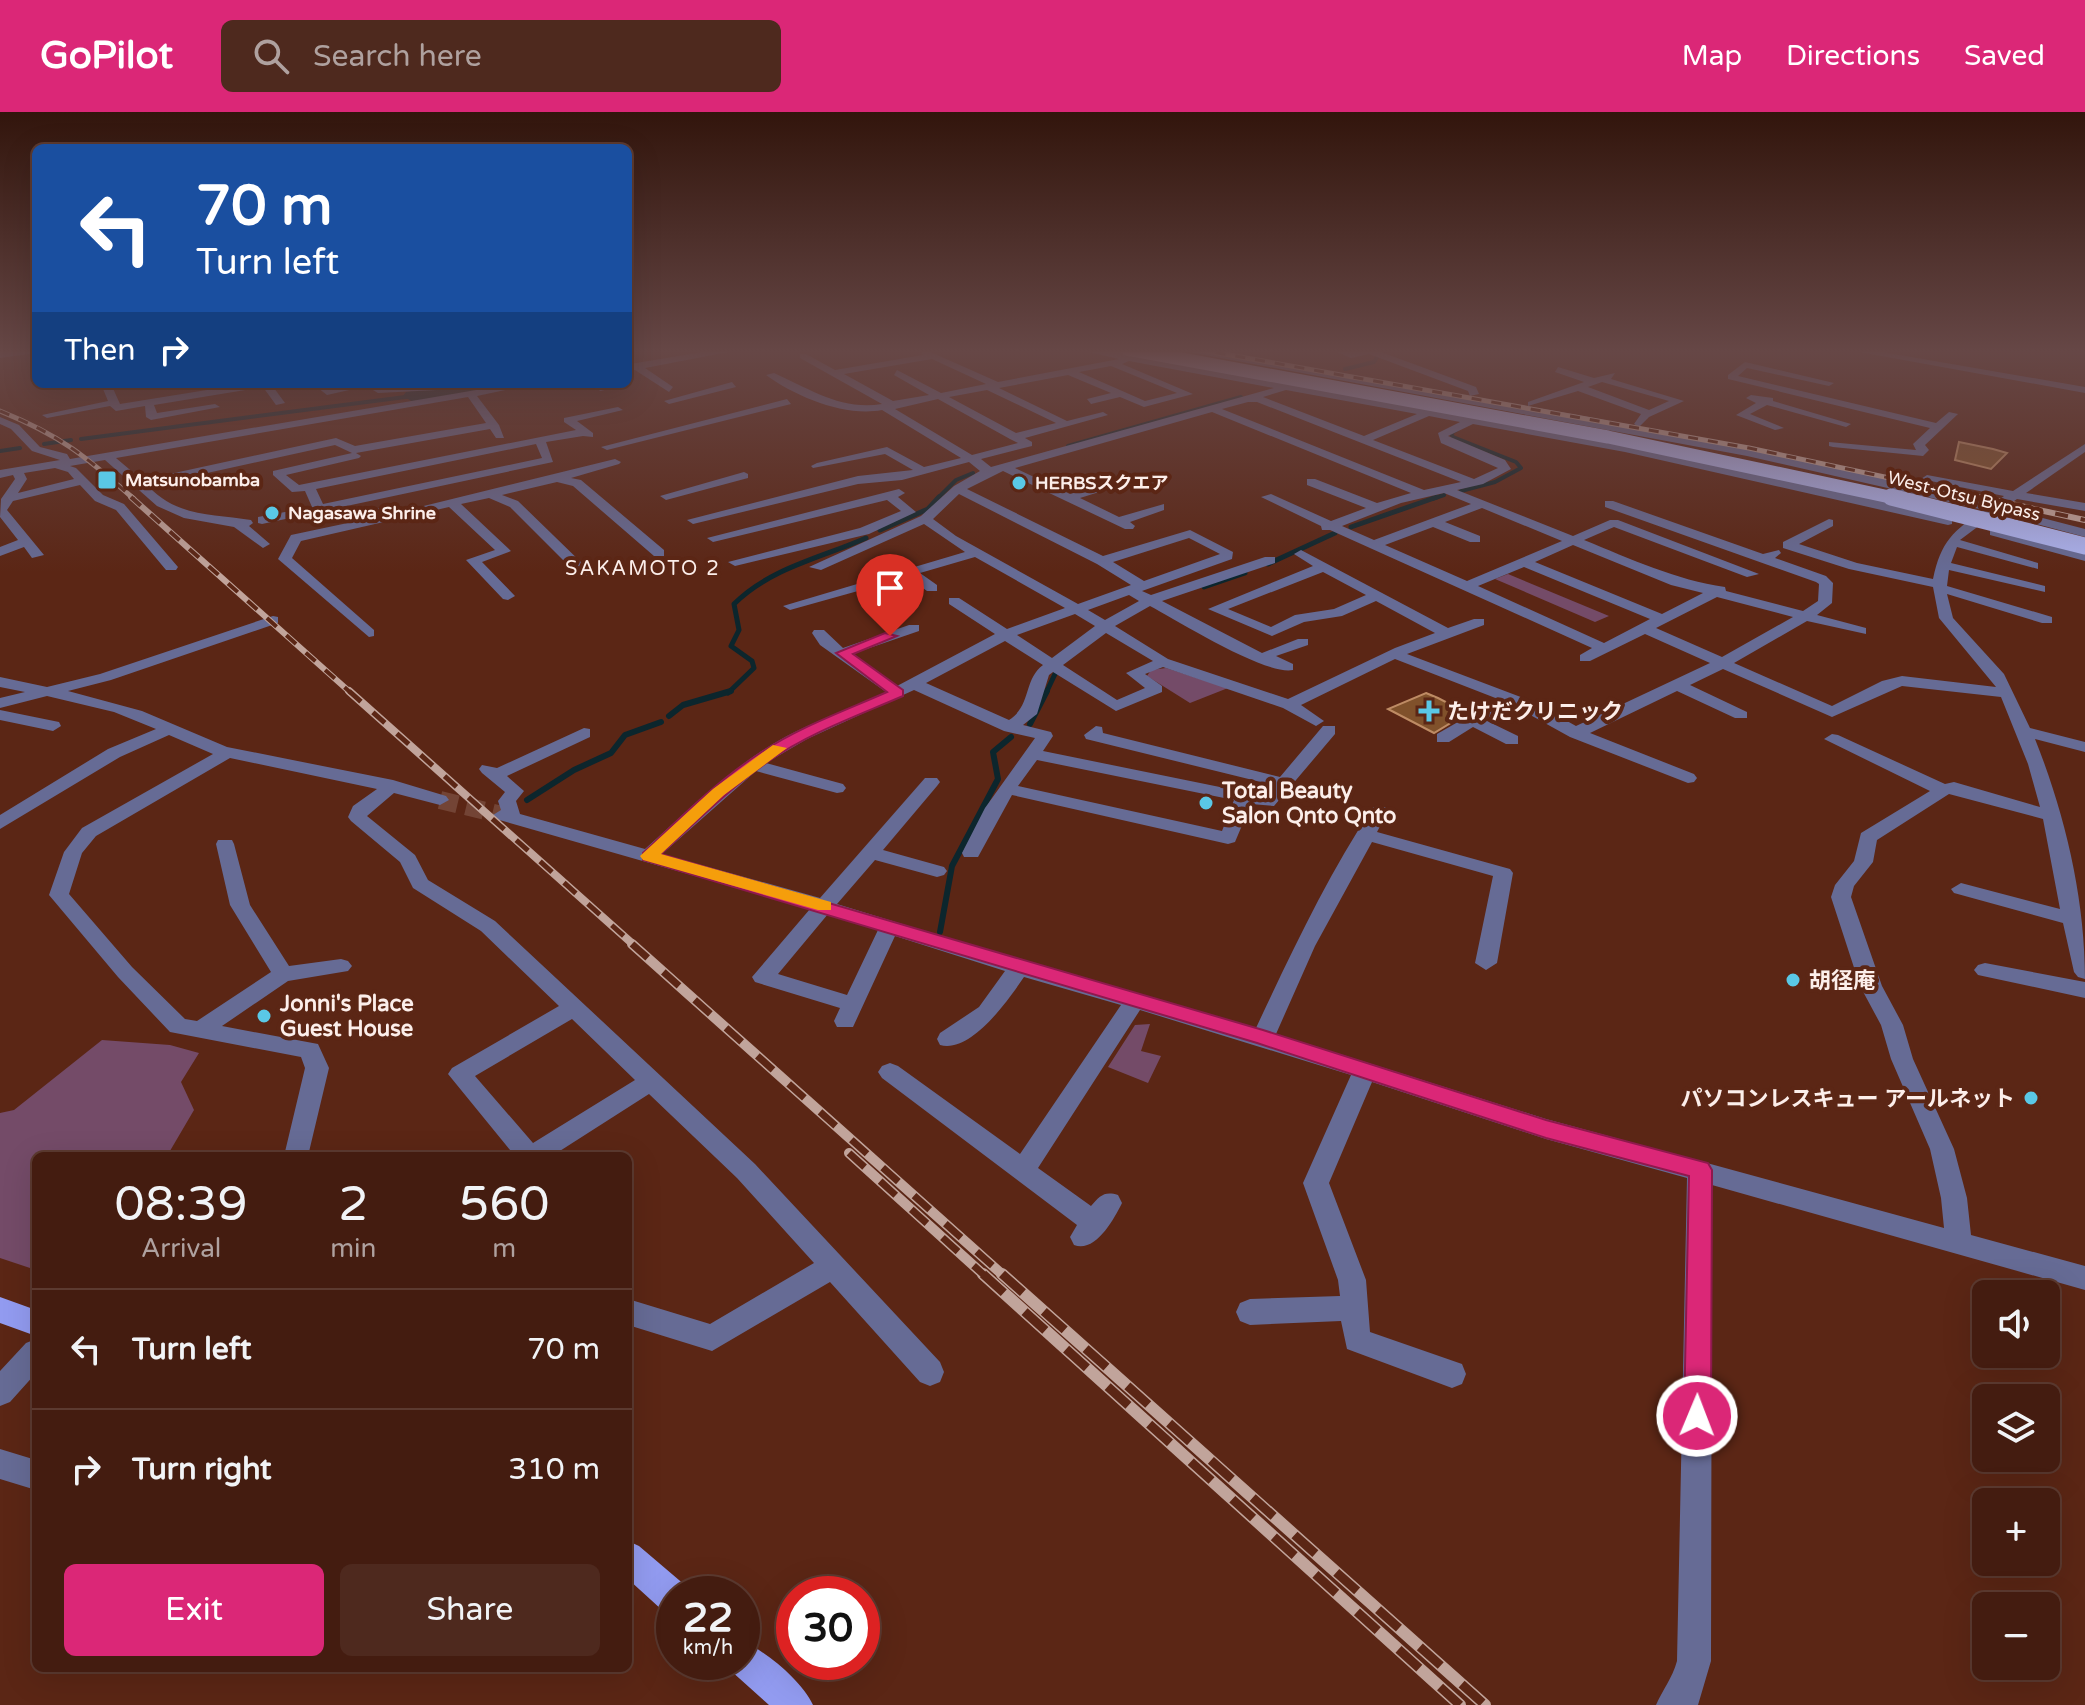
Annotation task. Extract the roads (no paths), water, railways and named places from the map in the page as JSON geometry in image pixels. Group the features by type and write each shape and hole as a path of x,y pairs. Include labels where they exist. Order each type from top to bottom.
{"highway":[{"name":"West-Otsu Bypass","path":"1521,423 1728,460 1921,503 2085,552"},
{"name":"West-Otsu Bypass","path":"1567,423 1703,448 2085,536"}],"main road":[{"path":"0,1310 32,1322"},
{"path":"632,1561 656,1582"},
{"path":"760,1674 795,1705"}],"street":[{"path":"7,423 15,427 36,449 63,456 60,463"},
{"path":"0,474 295,423"},
{"path":"369,633 285,559 296,538 454,505 617,459 607,447 573,423"},
{"path":"607,447 702,423"},
{"path":"916,423 971,458 986,472"},
{"path":"666,496 858,480 923,471 1028,444 988,423"},
{"path":"1007,468 1162,423"},
{"path":"1249,423 1421,493"},
{"path":"1324,423 1472,482"},
{"path":"1366,439 1403,423"},
{"path":"1314,532 1375,507 1472,482 1505,469 1501,462 1445,441 1442,435 1445,430 1464,423"},
{"path":"1497,423 1898,505 1975,522 2049,544"},
{"path":"1497,423 1780,476 1898,505 1948,521"},
{"path":"1607,423 1994,508 2085,536"},
{"path":"1635,423 2085,507"},
{"path":"1739,441 1779,428 1765,423"},
{"path":"1924,423 1939,427"},
{"path":"1833,444 1919,454 1923,450 1919,444 1943,423"},
{"path":"1014,437 1065,424"},
{"path":"529,485 505,446 494,425 354,453 277,473 296,489 505,446 585,432"},
{"path":"1262,438 1276,434"},
{"path":"262,520 549,460 539,440"},
{"path":"140,484 336,441 383,471"},
{"path":"2085,447 1957,534 1944,565 1940,586 1942,610 1995,673 2044,779 2070,918 2085,972"},
{"path":"817,466 887,450 923,471"},
{"path":"1858,465 1877,451"},
{"path":"106,455 128,469 154,500 203,519 243,524 263,544"},
{"path":"816,567 925,519 958,489 986,472 1054,456"},
{"path":"60,463 72,470 99,498 120,507 171,567"},
{"path":"731,466 760,488"},
{"path":"1007,468 1124,524 1160,507"},
{"path":"17,471 21,479 7,499 2,514 37,555"},
{"path":"557,478 577,483 659,553"},
{"path":"7,499 82,481"},
{"path":"1311,482 1375,507"},
{"path":"1069,498 1111,484"},
{"path":"1782,496 1802,486"},
{"path":"309,487 319,509"},
{"path":"693,520 760,488"},
{"path":"1443,488 1572,541 1714,593 1861,631"},
{"path":"958,489 1102,561 1150,601 1267,660 1288,667"},
{"path":"713,538 894,494 910,512 864,531 735,562"},
{"path":"493,495 514,504 583,574"},
{"path":"1267,497 1604,648"},
{"path":"369,498 384,519"},
{"path":"1374,545 1481,504"},
{"path":"1576,733 1722,663 1825,603 1826,583 1609,504"},
{"path":"454,505 504,551 473,560 508,596"},
{"path":"925,519 976,553 1077,609 1163,662 1289,705 1323,725 1285,783 1268,802 1034,754"},
{"path":"1433,522 1475,539"},
{"path":"1465,587 1614,523 1752,574 1585,658"},
{"path":"1764,559 1819,526"},
{"path":"864,531 883,538"},
{"path":"1995,532 2085,552"},
{"path":"649,856 754,765 801,735 897,693 1007,634 1227,556 1226,552 1190,534 1102,561"},
{"path":"0,552 25,542"},
{"path":"1952,542 2033,566"},
{"path":"1788,545 1854,566 1940,586 2047,620"},
{"path":"790,606 976,553"},
{"path":"1301,554 1445,633"},
{"path":"1010,727 1029,714 1038,681 1120,615 1150,601 1270,560"},
{"path":"1524,562 1662,619"},
{"path":"1944,565 2040,589"},
{"path":"1323,567 1215,609 1272,632 1300,618 1337,613 1376,596"},
{"path":"910,572 932,588"},
{"path":"859,587 876,600"},
{"path":"954,601 1116,706 1156,689 1134,673 1163,662"},
{"path":"0,703 105,677 273,620"},
{"path":"1289,705 1394,654 1479,622"},
{"path":"842,653 914,628"},
{"path":"1644,628 1832,712 1888,684 1902,681 2004,693"},
{"path":"819,633 825,642 897,693"},
{"path":"1267,660 1270,653 1303,642 1284,638"},
{"path":"1394,654 1510,699 1576,733 1688,778"},
{"path":"0,682 125,711 190,742 393,785 440,800"},
{"path":"915,684 1010,727 1045,736 1007,789 971,853"},
{"path":"1677,685 1741,715"},
{"path":"1443,738 1510,699"},
{"path":"0,715 53,726"},
{"path":"1473,721 1512,740"},
{"path":"0,823 114,753 167,730"},
{"path":"1096,731 1092,735 1285,783"},
{"path":"2023,731 2085,747"},
{"path":"584,733 491,772 515,791 507,801 507,816 823,906 1019,968 1263,1038 1546,1129 2085,1278"},
{"path":"1832,739 1943,790"},
{"path":"228,752 89,832 73,852 59,895 178,1026 310,1050 317,1068 297,1152"},
{"path":"754,765 837,788"},
{"path":"890,926 844,1011 763,977 931,782"},
{"path":"393,785 359,810 357,817 408,859 420,884 488,926 746,1171 930,1372"},
{"path":"1958,1241 1954,1198 1942,1149 1902,1059 1892,1025 1871,986 1841,897 1845,885 1863,862 1868,837 1943,790 1954,787 2052,816"},
{"path":"1007,789 1228,838 1244,799"},
{"path":"1263,1038 1305,946 1379,811"},
{"path":"1365,834 1503,873 1486,963"},
{"path":"225,844 240,905 283,974"},
{"path":"869,852 937,871"},
{"path":"1961,889 2070,918"},
{"path":"200,1030 283,974 341,966"},
{"path":"948,1039 987,1013 1019,968"},
{"path":"1985,970 2085,990"},
{"path":"1023,1170 1134,1002"},
{"path":"528,1152 460,1074 574,1008"},
{"path":"1365,1070 1316,1183 1344,1251 1355,1308 1357,1340 1452,1374"},
{"path":"890,1072 1095,1221"},
{"path":"537,1152 651,1081"},
{"path":"1674,1705 1684,1697 1694,1661 1700,1170"},
{"path":"632,1313 712,1338 833,1266"},
{"path":"1250,1312 1355,1308"},
{"path":"0,1392 32,1356"},
{"path":"0,1464 32,1474"}],"waterway":[{"path":"81,439 202,423"},
{"path":"1068,446 1148,423"},
{"path":"1458,429 1451,433 1453,437 1516,462 1521,468 1495,482 1461,491"},
{"path":"44,444 71,440"},
{"path":"0,451 20,448"},
{"path":"939,497 956,480 973,473"},
{"path":"1432,499 1444,495"},
{"path":"880,530 928,509 939,497"},
{"path":"1351,527 1437,497"},
{"path":"1268,564 1335,533"},
{"path":"730,691 754,668 752,661 731,646 739,630 734,604 763,581 866,538"},
{"path":"1204,587 1245,573"},
{"path":"1046,692 1055,674"},
{"path":"669,716 683,705 730,691"},
{"path":"1030,724 1046,692"},
{"path":"527,800 574,770 611,753 625,735 661,722"},
{"path":"940,932 952,866 998,779 993,752 1011,737"}],"tunnel":[{"path":"440,800 502,815"}],"railway":[{"path":"27,423 72,448 134,499"},
{"path":"1611,423 1749,448 1988,499"},
{"path":"131,497 351,693"},
{"path":"1979,497 2085,520"},
{"path":"349,691 635,946"},
{"path":"632,944 1004,1276"},
{"path":"849,1153 985,1276"},
{"path":"983,1274 1460,1705"},
{"path":"1002,1274 1485,1705"}],"place":[{"name":"Matsunobamba","path":"107,480"},
{"name":"HERBSスクエア","path":"1019,483"},
{"name":"Nagasawa Shrine","path":"272,513"},
{"name":"たけだクリニック","path":"1429,711"},
{"name":"Total Beauty Salon Qnto Qnto","path":"1206,803"},
{"name":"胡径庵","path":"1793,980"},
{"name":"Jonni's Place Guest House","path":"264,1016"},
{"name":"パソコンレスキュー アールネット","path":"2031,1098"}],"district":[{"name":"SAKAMOTO 2","path":"643,568"}]}
